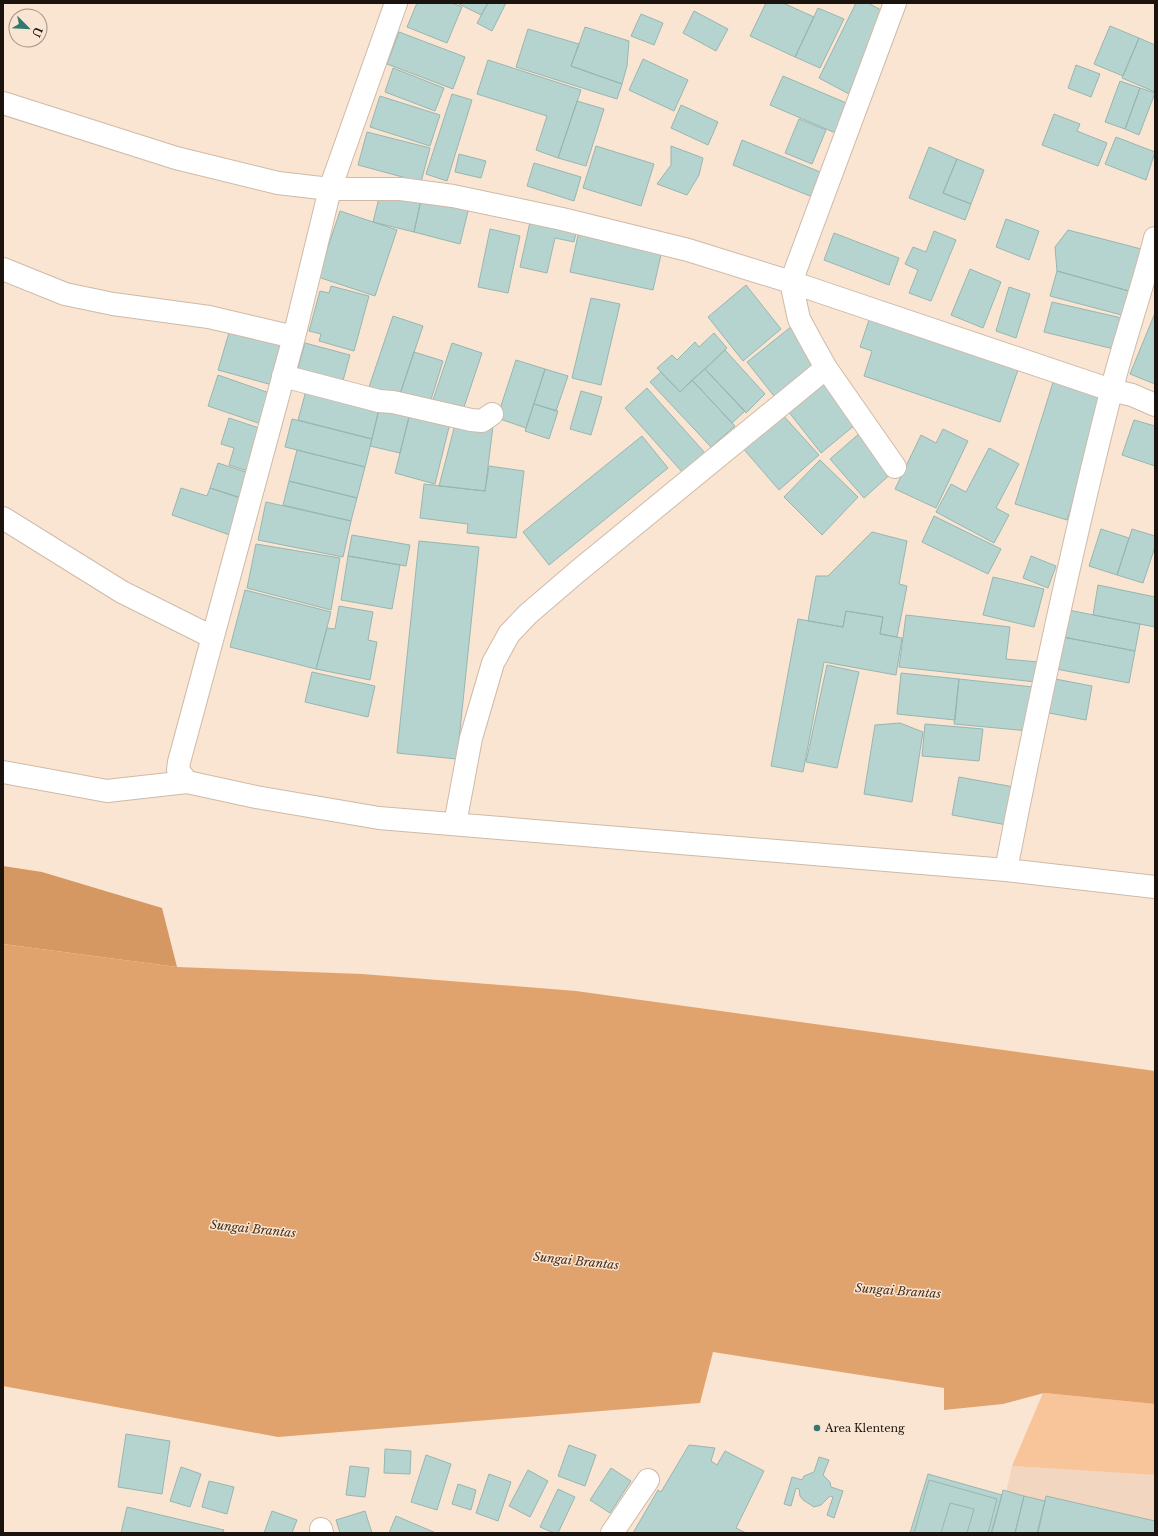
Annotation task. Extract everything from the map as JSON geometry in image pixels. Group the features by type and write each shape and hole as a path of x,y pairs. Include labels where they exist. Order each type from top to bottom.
{"street":[{"path":"187,782 178,770 179,762 294,337 330,189 396,3"},
{"path":"895,3 791,282 800,319 826,368 895,467"},
{"path":"3,104 176,158 278,183 330,189 401,189 453,196 562,219 681,248 791,282 1111,390 1132,395 1155,405"},
{"path":"1006,870 1043,683 1111,390 1155,238"},
{"path":"3,269 65,294 113,304 209,318 294,337"},
{"path":"455,824 471,738 493,662 508,634 528,614 577,572 826,368"},
{"path":"283,376 379,402 393,402 472,420 482,421 492,414"},
{"path":"3,518 122,592 212,637"},
{"path":"3,772 107,791 187,782 256,797 379,818 1006,870 1155,887"},
{"path":"612,1533 648,1480"}],"shaded area":[{"path":"3,866 42,872 162,908 177,967 3,944"},
{"path":"1043,1393 1155,1404 1155,1475 1012,1466"},
{"path":"1012,1466 1155,1475 1155,1533 997,1533"}],"water":[{"name":"Sungai Brantas","path":"3,944 177,967 362,974 576,991 1155,1071 1155,1404 1044,1393 1003,1404 944,1410 944,1388 713,1352 700,1403 278,1437 3,1386"}],"building":[{"path":"417,3 452,3 462,7 447,43 407,27"},
{"path":"457,3 488,3 481,15"},
{"path":"488,3 506,3 492,31 477,23"},
{"path":"766,3 783,3 814,17 795,57 750,36"},
{"path":"856,3 868,3 881,10 849,94 819,78"},
{"path":"818,8 844,19 820,68 795,57"},
{"path":"694,11 728,29 716,51 683,33"},
{"path":"641,14 663,23 654,45 631,36"},
{"path":"1110,26 1139,38 1123,76 1094,64"},
{"path":"585,27 629,41 627,66 622,84 571,66"},
{"path":"528,29 579,44 571,66 622,84 617,99 516,67"},
{"path":"399,32 465,57 453,89 387,64"},
{"path":"1139,38 1155,45 1155,92 1122,78"},
{"path":"643,59 688,80 674,111 629,90"},
{"path":"488,60 581,90 558,158 536,150 547,116 477,94"},
{"path":"1076,65 1100,74 1091,97 1068,88"},
{"path":"393,68 444,88 435,111 385,92"},
{"path":"783,76 851,105 838,134 770,105"},
{"path":"1120,81 1140,88 1125,129 1105,122"},
{"path":"1140,88 1155,93 1139,135 1125,129"},
{"path":"452,94 472,100 447,181 426,174"},
{"path":"380,96 440,115 430,146 370,127"},
{"path":"577,101 604,109 586,166 558,158"},
{"path":"681,105 718,122 708,145 671,128"},
{"path":"1054,114 1080,124 1077,131 1107,143 1098,166 1042,145"},
{"path":"799,119 826,130 812,164 785,153"},
{"path":"367,132 430,148 421,182 358,165"},
{"path":"1116,137 1155,152 1146,180 1105,164"},
{"path":"742,140 825,174 815,198 733,165"},
{"path":"596,146 654,164 641,206 583,188"},
{"path":"671,146 703,158 699,175 687,195 657,184 671,165"},
{"path":"929,147 957,159 943,193 971,204 965,220 909,198"},
{"path":"459,154 486,161 481,178 455,172"},
{"path":"957,159 984,170 971,204 943,193"},
{"path":"534,163 581,177 574,201 527,186"},
{"path":"381,190 422,195 414,232 373,222"},
{"path":"422,195 470,203 460,244 414,232"},
{"path":"340,211 397,230 375,296 318,277"},
{"path":"532,213 578,224 574,242 555,238 547,273 520,267"},
{"path":"1006,219 1039,231 1029,260 996,247"},
{"path":"580,226 663,246 653,290 570,272"},
{"path":"490,229 520,236 508,293 478,287"},
{"path":"1068,230 1149,251 1136,293 1057,271 1055,247"},
{"path":"934,231 956,240 931,301 909,293 918,270 905,264 913,247 926,252"},
{"path":"834,233 899,258 889,285 824,260"},
{"path":"970,269 1001,282 983,328 951,315"},
{"path":"1057,271 1136,293 1129,317 1050,296"},
{"path":"746,285 781,329 743,361 708,317"},
{"path":"331,286 369,296 354,351 319,341 321,334 309,331 320,291 329,293"},
{"path":"1009,287 1030,294 1016,338 996,331"},
{"path":"591,298 620,304 601,385 572,378"},
{"path":"1052,302 1126,319 1118,350 1044,332"},
{"path":"872,311 1021,361 1000,422 864,376 872,351 860,347"},
{"path":"1155,313 1155,384 1130,374"},
{"path":"393,316 423,326 399,397 369,387"},
{"path":"797,322 820,359 774,396 747,362"},
{"path":"231,326 289,342 276,386 218,370"},
{"path":"714,333 727,348 680,392 657,368 672,355 677,360 695,342 699,347"},
{"path":"305,343 350,355 341,388 296,375"},
{"path":"452,343 482,353 463,410 433,400"},
{"path":"725,350 765,394 746,413 705,369"},
{"path":"414,352 443,361 429,406 399,397"},
{"path":"516,360 545,369 526,428 497,418"},
{"path":"545,369 568,376 556,411 534,404"},
{"path":"705,369 745,411 732,423 692,380"},
{"path":"661,372 680,392 692,380 735,426 711,447 650,382"},
{"path":"824,374 861,420 821,453 784,406"},
{"path":"218,375 275,395 264,425 208,406"},
{"path":"1055,376 1107,392 1067,520 1015,504"},
{"path":"307,387 380,405 372,439 298,420"},
{"path":"647,388 705,453 683,473 625,408"},
{"path":"581,391 602,397 591,435 570,429"},
{"path":"534,404 558,411 549,439 525,431"},
{"path":"380,405 410,413 400,453 370,446"},
{"path":"780,412 819,455 779,490 741,446"},
{"path":"410,413 450,423 435,484 395,473"},
{"path":"229,418 268,431 254,473 229,465 234,448 221,444"},
{"path":"292,419 372,439 365,467 285,447"},
{"path":"1134,420 1155,426 1155,466 1122,455"},
{"path":"456,421 493,426 485,491 439,486"},
{"path":"943,429 968,441 936,508 895,489 921,435 936,443"},
{"path":"861,432 894,471 864,498 830,459"},
{"path":"642,436 668,468 549,565 523,532"},
{"path":"989,448 1019,464 996,508 1009,515 994,543 936,512 951,484 966,492"},
{"path":"297,450 365,467 357,498 289,481"},
{"path":"820,460 858,497 822,535 784,497"},
{"path":"218,463 255,475 246,500 210,488"},
{"path":"489,466 524,471 516,538 467,533 468,524 420,518 424,484 485,491"},
{"path":"289,481 357,498 351,521 283,505"},
{"path":"181,488 207,496 210,488 242,498 230,535 172,515"},
{"path":"266,502 351,521 343,557 258,540"},
{"path":"934,516 1001,549 988,574 922,542"},
{"path":"1101,529 1129,538 1117,575 1089,566"},
{"path":"1132,529 1155,536 1155,547 1143,583 1117,575"},
{"path":"872,532 907,541 899,584 907,586 897,637 880,634 883,617 846,611 843,627 808,621 816,576 828,576"},
{"path":"352,535 410,545 406,566 348,556"},
{"path":"419,541 479,547 457,759 397,753"},
{"path":"256,544 340,558 331,610 247,588"},
{"path":"348,556 400,565 392,609 341,600"},
{"path":"1031,556 1056,566 1048,588 1023,578"},
{"path":"993,577 1044,589 1034,627 983,615"},
{"path":"1098,585 1155,597 1155,627 1093,615"},
{"path":"245,590 331,612 316,669 230,647"},
{"path":"339,606 373,612 368,640 377,642 370,680 316,669 327,628 335,629"},
{"path":"1063,609 1140,624 1135,651 1058,636"},
{"path":"846,611 883,617 880,634 902,638 896,675 824,662 803,772 771,766 798,619 843,627"},
{"path":"906,615 1010,627 1006,659 1038,662 1036,682 899,667"},
{"path":"1058,636 1135,651 1129,683 1051,668"},
{"path":"827,665 859,672 837,768 806,762"},
{"path":"312,672 375,686 368,717 305,702"},
{"path":"901,673 959,679 955,720 897,714"},
{"path":"1050,678 1092,686 1086,720 1044,712"},
{"path":"959,679 1033,687 1029,731 954,724"},
{"path":"900,723 923,732 912,802 864,794 875,725"},
{"path":"925,724 983,729 979,761 922,756"},
{"path":"959,777 1014,787 1007,825 952,815"},
{"path":"126,1434 170,1441 162,1494 118,1487"},
{"path":"569,1445 596,1455 585,1486 558,1476"},
{"path":"689,1445 715,1448 711,1461 717,1465 725,1451 764,1471 736,1528 746,1533 633,1533 658,1490 661,1492"},
{"path":"385,1449 411,1451 410,1474 384,1473"},
{"path":"426,1455 451,1464 437,1510 411,1502"},
{"path":"819,1457 829,1460 823,1475 830,1482 831,1487 843,1491 834,1518 827,1515 833,1497 830,1496 821,1505 814,1507 803,1500 800,1496 799,1489 796,1488 791,1506 784,1504 792,1477 802,1480 804,1476 814,1472"},
{"path":"350,1466 369,1468 365,1497 346,1495"},
{"path":"181,1467 201,1474 190,1507 170,1501"},
{"path":"611,1468 631,1481 610,1513 590,1500"},
{"path":"528,1470 548,1481 530,1517 509,1506"},
{"path":"489,1474 511,1482 498,1521 476,1513"},
{"path":"928,1474 1002,1495 991,1533 910,1533"},
{"path":"929,1480 997,1499 988,1533 914,1533"},
{"path":"209,1481 234,1487 227,1514 202,1507"},
{"path":"458,1484 476,1490 471,1510 452,1504"},
{"path":"558,1489 575,1497 558,1533 554,1533 540,1527"},
{"path":"1003,1490 1024,1496 1015,1533 992,1533"},
{"path":"1024,1496 1045,1501 1037,1533 1015,1533"},
{"path":"1046,1496 1155,1521 1155,1533 1038,1533"},
{"path":"950,1503 974,1509 967,1533 941,1533"},
{"path":"127,1507 224,1530 223,1533 121,1533"},
{"path":"272,1511 297,1520 292,1533 264,1533"},
{"path":"365,1511 372,1533 340,1533 336,1520"},
{"path":"396,1516 436,1533 389,1533"}],"place":[{"name":"Area Klenteng","path":"817,1428"}]}
